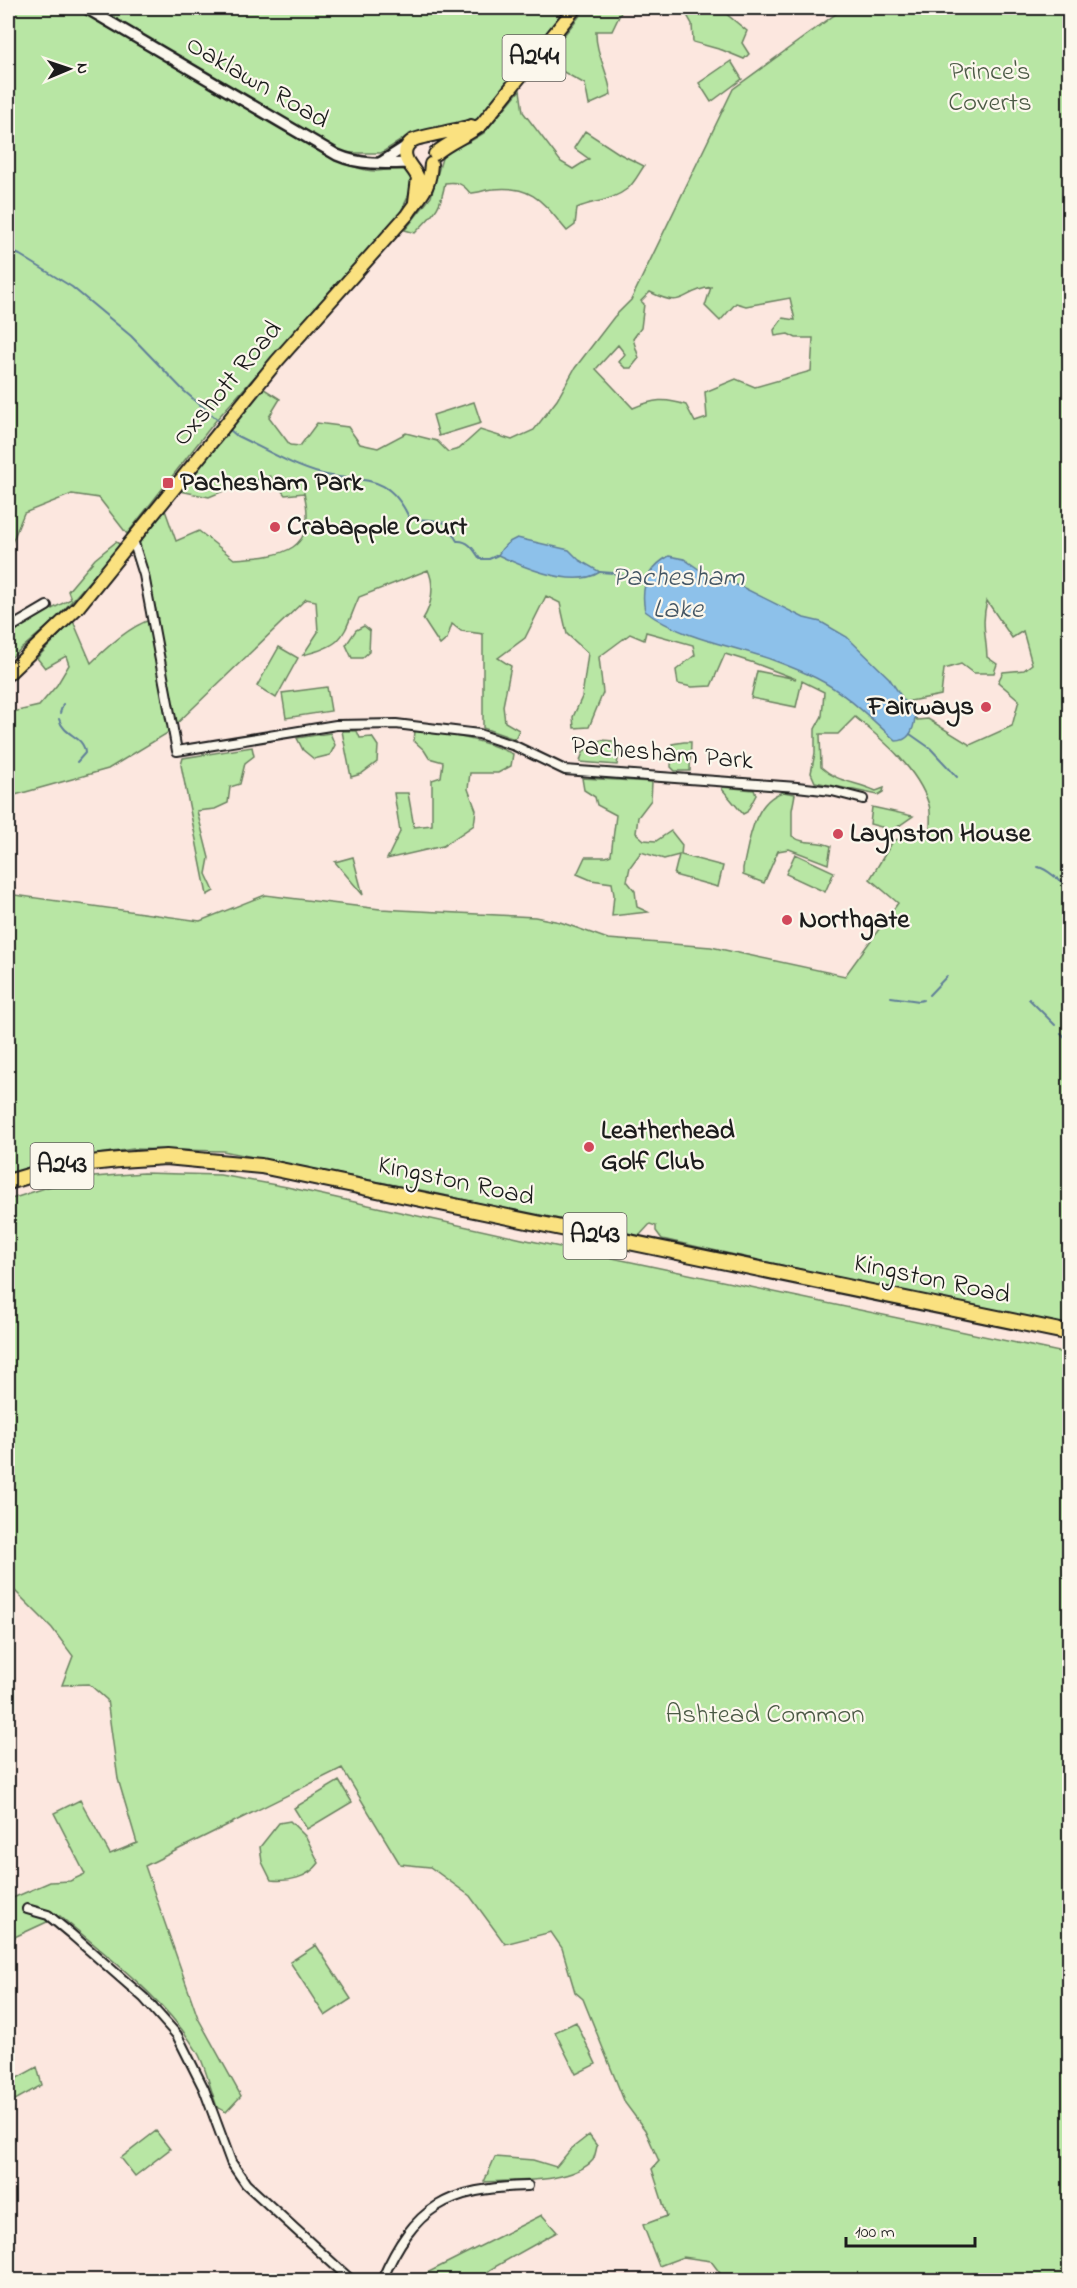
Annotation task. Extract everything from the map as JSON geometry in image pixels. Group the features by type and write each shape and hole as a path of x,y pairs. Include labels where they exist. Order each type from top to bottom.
{"highway":[{"name":"Kingston Road","path":"8,1182 62,1166 166,1157 261,1166 1070,1333"}],"main road":[{"name":"A244","path":"433,159 443,147 468,135 482,124 575,8"},
{"name":"A244","path":"422,138 459,131 475,124 493,108"},
{"path":"410,164 421,168 433,159 430,142 422,138 416,139 408,145 405,154 410,164 418,178 414,204"},
{"name":"Oxshott Road","path":"8,675 63,624 277,361 425,193 433,159"}],"street":[{"name":"Oaklawn Road","path":"86,8 351,162 410,164"},
{"path":"380,164 408,145"},
{"name":"Pachesham Park","path":"133,540 144,575 177,751 336,725 396,723 479,734 519,748 565,770 797,787 832,791 863,799"},
{"path":"8,629 47,606"},
{"path":"27,1909 48,1915 71,1934 144,1998 177,2035 204,2089 235,2170 246,2184 351,2280"},
{"path":"382,2280 401,2243 428,2211 448,2198 481,2190 528,2186"}],"green space":[{"path":"8,8 76,8 109,27 115,18 97,8 570,8 479,118 455,129 408,136 381,153 350,153 348,165 373,171 406,170 411,177 410,193 399,215 217,419 127,534 99,498 72,494 24,513 11,545 8,546"},
{"path":"586,8 623,8 612,31 596,31 596,39 611,95 589,105 585,84 553,66 535,79 530,77"},
{"path":"683,8 719,8 747,31 742,43 749,54 744,59 693,42 692,24"},
{"name":"Prince's Coverts","path":"844,8 1069,8 1069,1328 662,1239 656,1231 656,1226 650,1224 639,1236 613,1233 430,1192 223,1151 133,1149 77,1157 8,1175 8,894 200,921 265,895 380,909 535,917 560,922 608,939 711,947 845,976 898,903 870,879 893,841 930,829 929,805 917,779 908,767 888,745 855,717 838,734 820,734 821,767 840,779 876,791 884,788 883,792 878,795 815,782 811,773 815,753 815,729 822,716 824,692 802,681 796,707 751,698 757,671 796,679 725,654 711,686 692,687 678,684 676,670 695,655 693,645 646,632 644,640 630,634 599,657 603,693 589,727 574,728 573,717 582,697 588,653 567,634 560,603 546,596 525,638 498,658 511,666 503,706 505,722 519,730 515,739 483,728 483,634 461,631 452,624 447,639 440,645 423,619 432,595 428,570 359,597 345,630 336,642 303,655 318,632 316,601 306,599 166,734 108,769 8,797 8,712 39,706 57,685 69,665 66,656 45,668 37,658 73,621 91,663 131,629 158,618 139,543 165,510 176,541 199,531 234,559 268,556 282,552 293,547 301,539 306,528 307,513 304,493 285,495 270,476 209,497 180,491 261,387 280,399 269,417 290,445 300,446 317,423 348,427 360,444 378,448 406,433 437,441 448,452 459,449 480,430 512,440 534,430 557,400 575,368 614,317 631,300 733,89","holes":["711,287 705,306 720,321 736,303 746,306 790,298 795,320 783,318 774,330 775,336 788,334 796,338 813,338 811,371 755,387 736,379 705,392 707,418 695,422 686,405 666,400 633,408 596,369 618,345 625,354 619,362 625,368 631,368 639,358 633,339 641,328 644,304 641,301 650,292 676,300","987,601 1012,638 1023,631 1032,664 1024,670 1003,672 998,682 1019,700 1012,726 970,745 928,719 917,720 905,702 941,695 944,669 961,664 973,673 994,673 997,664 987,657 984,623"]},
{"path":"731,61 742,79 711,102 699,83"},
{"path":"520,90 523,112 561,162 573,169 589,159 574,148 585,131 620,154 644,166 632,184 615,196 577,208 575,225 567,231 537,198 529,193 519,190 491,189 470,193 459,184 445,183 441,200 432,216 415,233 405,230 431,197 442,158 452,147 469,142 484,133"},
{"path":"474,402 481,423 439,436 433,415"},
{"path":"116,542 121,545 56,619 8,660 8,632 71,599 68,591 95,559"},
{"path":"364,626 370,631 369,652 362,658 352,658 346,645 356,630"},
{"path":"279,647 298,658 276,698 257,686"},
{"path":"327,687 331,711 286,718 282,693"},
{"path":"342,731 357,731 360,738 372,737 378,746 377,762 361,774 351,777"},
{"path":"415,731 489,744 513,754 511,766 498,773 470,773 468,789 476,810 474,825 443,846 387,859 400,832 394,793 408,793 414,827 432,825 432,780 441,777 443,762 429,758 414,741"},
{"path":"330,733 335,745 330,755 314,759 303,750 297,738"},
{"path":"602,740 613,741 620,747 617,765 580,762 588,748"},
{"path":"691,742 690,771 675,771 671,767 672,744"},
{"path":"252,747 254,756 245,763 240,784 230,787 228,803 215,809 197,811 209,858 206,874 214,891 207,895 181,765 183,758"},
{"path":"582,778 652,782 651,800 638,817 636,833 644,840 656,841 671,831 682,845 681,855 723,866 718,887 674,875 679,855 664,859 641,852 630,867 627,881 635,891 637,907 648,912 612,916 614,895 612,883 591,880 577,874 585,857 611,855 616,815 597,805 595,797 584,790"},
{"path":"722,787 754,790 756,795 747,812 743,814"},
{"path":"783,792 795,794 792,810 792,836 802,841 831,846 828,864 789,849 778,851 764,883 743,875 743,868 750,835 759,813 773,797"},
{"path":"872,807 913,816 883,837 885,828 870,824"},
{"path":"795,854 834,872 825,892 786,874"},
{"path":"353,857 363,895 335,862"},
{"name":"Ashtead Common","path":"143,1173 220,1175 287,1187 1069,1354 1069,2280 725,2280 711,2261 683,2257 659,2266 643,2225 667,2216 652,2169 659,2161 645,2130 625,2103 583,1999 575,1992 562,1948 551,1932 505,1944 470,1896 430,1867 400,1864 342,1768 145,1866 198,2018 241,2096 226,2112 217,2107 199,2055 171,2016 136,1980 60,1916 8,1940 8,1900 50,1882 70,1881 85,1874 54,1813 80,1800 110,1854 137,1843 118,1779 107,1700 89,1684 62,1685 73,1656 52,1628 8,1584 8,1200 48,1187 94,1177"},
{"path":"339,1781 352,1802 307,1829 294,1808"},
{"path":"290,1821 306,1837 319,1863 309,1872 297,1878 271,1880 262,1862 260,1847 279,1823"},
{"path":"316,1945 351,1999 325,2016 290,1962"},
{"path":"576,2022 596,2064 576,2074 555,2032"},
{"path":"37,2067 42,2085 8,2104 8,2083"},
{"path":"156,2131 170,2149 135,2176 121,2158"},
{"path":"589,2135 597,2146 593,2160 583,2168 557,2177 484,2182 495,2157 533,2160 556,2167 571,2149"},
{"path":"542,2215 557,2232 491,2269 479,2280 413,2280"}],"water":[{"path":"517,538 569,550 579,560 600,572 589,577 563,577 534,570 498,555 506,545"},
{"name":"Pachesham Lake","path":"669,556 684,559 703,572 742,587 804,618 821,622 847,637 889,678 915,717 914,725 908,736 896,741 848,699 816,678 761,656 675,629 645,611 645,586 650,572"}],"waterway":[{"path":"8,250 72,287 131,336 184,391 218,420"},
{"path":"230,430 237,436 311,471 373,482 383,486 401,503 410,519 446,523 457,541 468,544 480,559 489,559 498,555"},
{"path":"600,572 613,573 644,582"},
{"path":"60,713 63,704"},
{"path":"59,719 65,729 84,747 85,753 77,762"},
{"path":"910,734 930,748 957,777"},
{"path":"1038,867 1061,881 1070,883"},
{"path":"929,995 947,976"},
{"path":"891,997 923,1000"},
{"path":"1029,999 1055,1025"},
{"path":"1061,1033 1070,1042"}],"place":[{"name":"Pachesham Park","path":"168,483"},
{"name":"Crabapple Court","path":"275,527"},
{"name":"Fairways","path":"986,707"},
{"name":"Laynston House","path":"838,834"},
{"name":"Northgate","path":"787,920"},
{"name":"Leatherhead Golf Club","path":"589,1147"}]}
